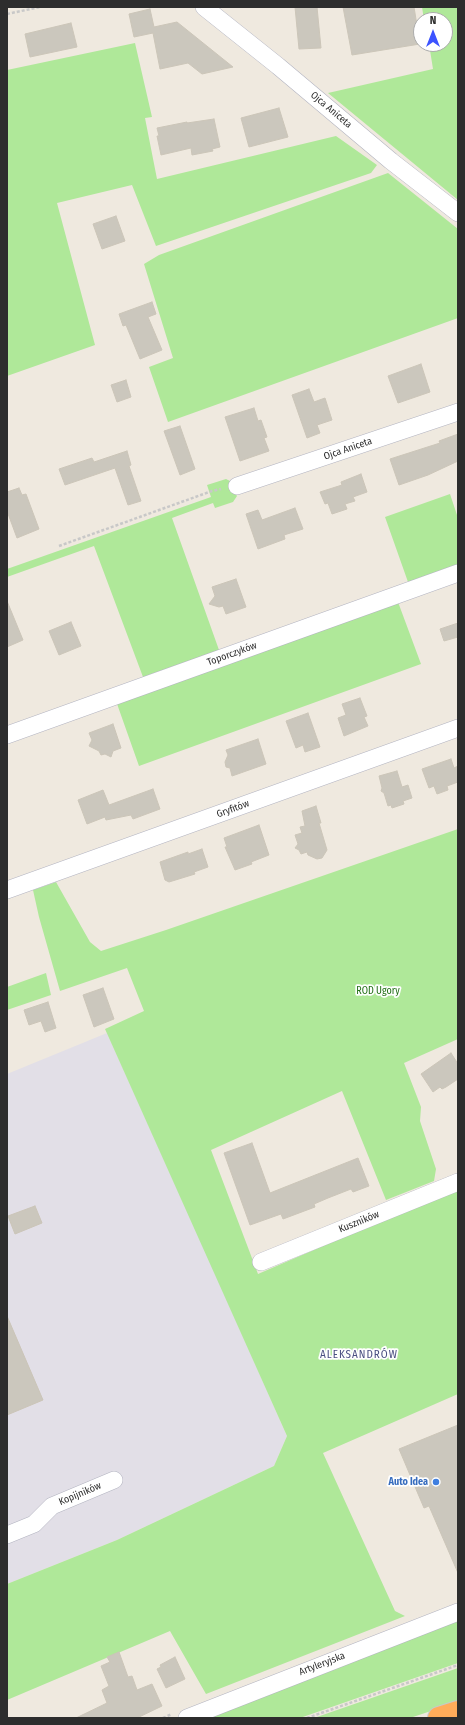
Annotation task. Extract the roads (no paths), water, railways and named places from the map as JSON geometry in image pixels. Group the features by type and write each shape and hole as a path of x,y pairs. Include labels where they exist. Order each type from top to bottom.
{"highway":[{"path":"439,1718 458,1712"}],"street":[{"name":"Ojca Aniceta","path":"204,7 278,66 391,161 458,212"},
{"name":"Ojca Aniceta","path":"237,486 458,412"},
{"name":"Toporczyków","path":"7,735 458,573"},
{"name":"Gryfitów","path":"7,890 458,728"},
{"name":"Kuszników","path":"261,1262 458,1182"},
{"name":"Kopijników","path":"7,1535 34,1524 52,1506 114,1480"},
{"name":"Artyleryjska","path":"187,1718 458,1612"}],"place":[{"name":"Auto Idea","path":"436,1482"}],"district":[{"name":"ALEKSANDRÓW","path":"359,1355"}],"park label":[{"name":"ROD Ugory","path":"378,991"}]}
